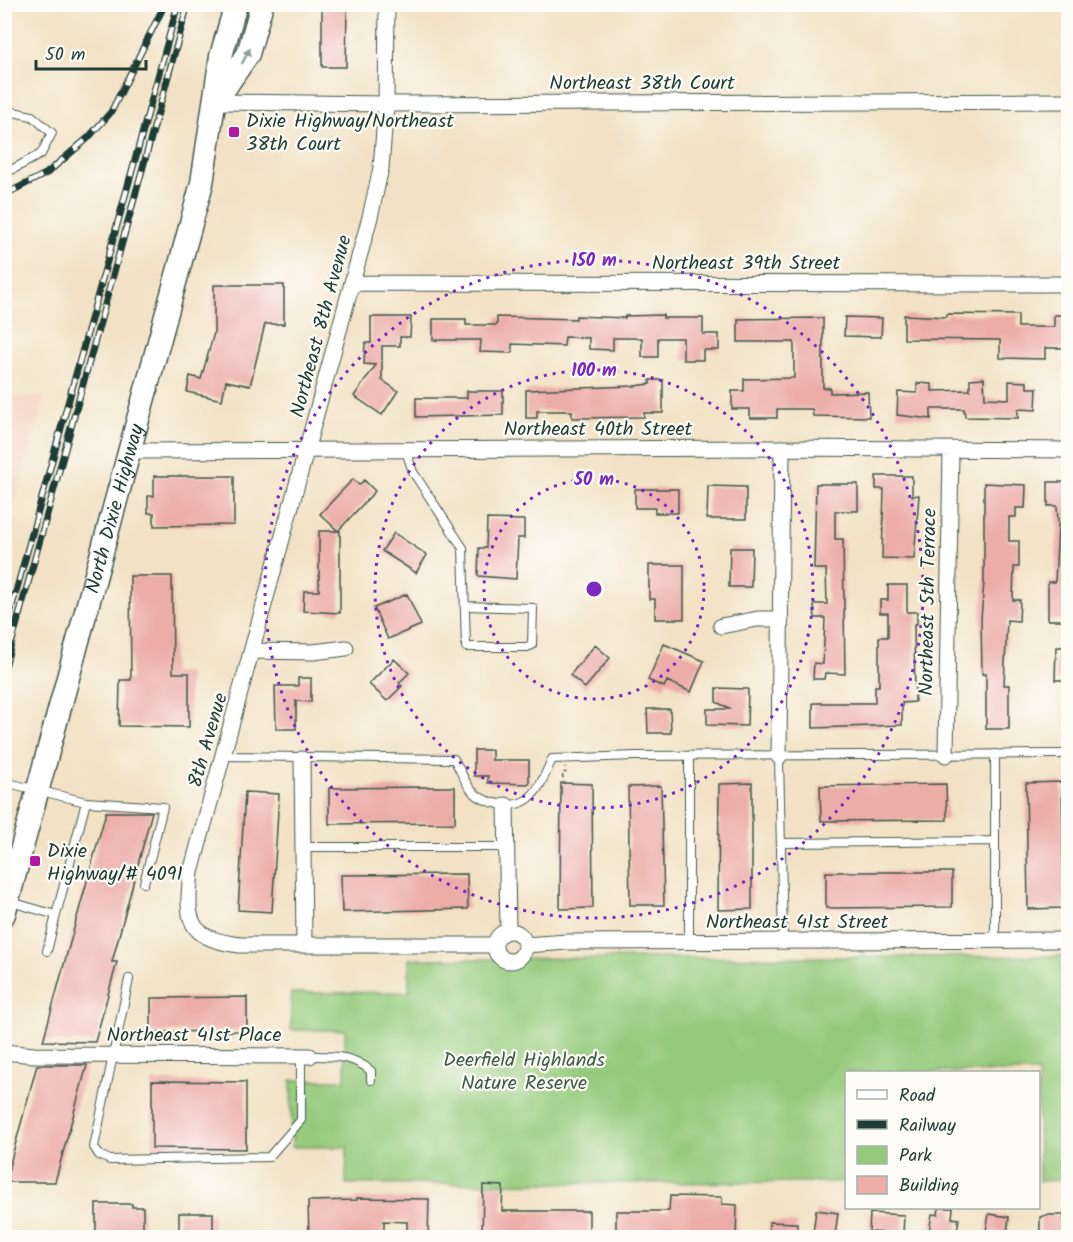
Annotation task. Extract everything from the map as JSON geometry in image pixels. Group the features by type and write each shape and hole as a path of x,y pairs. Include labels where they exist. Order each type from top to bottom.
{"main road":[{"name":"North Dixie Highway","path":"6,908 202,183 216,102 221,56 236,4"},
{"name":"North Dixie Highway","path":"216,102 248,54 262,4"}],"street":[{"name":"Northeast 8th Avenue","path":"253,651 308,451 381,168 386,104 387,4"},
{"name":"Northeast 38th Court","path":"216,102 386,104 1068,101"},
{"name":"Northeast 39th Street","path":"352,283 1068,284"},
{"name":"Northeast 40th Street","path":"128,451 782,448 1068,450"},
{"path":"779,757 782,448"},
{"name":"Northeast 5th Terrace","path":"946,755 951,449"},
{"path":"721,626 758,619 781,619"},
{"path":"253,651 313,652 346,648"},
{"name":"8th Avenue","path":"253,651 191,872 187,908 195,929 217,942 240,945 304,944"},
{"path":"302,759 304,944 494,945"},
{"path":"506,805 508,931"},
{"path":"508,931 519,935 525,945 521,956 509,962 498,956 494,945 499,936 508,931"},
{"name":"Northeast 41st Street","path":"525,945 1068,940"},
{"name":"Northeast 41st Place","path":"4,1052 34,1055 305,1056"}],"lane":[{"path":"4,110 32,116 52,133 41,154 4,174"},
{"path":"406,450 413,472 463,548 466,647 527,647 532,645 533,608 465,606"},
{"path":"995,754 995,941"},
{"path":"224,756 302,759 454,759 472,791 487,801 506,805 528,799 543,779 552,759 1068,754"},
{"path":"689,942 690,756"},
{"path":"779,757 783,941"},
{"path":"4,782 86,802 164,807 144,884"},
{"path":"46,951 86,802"},
{"path":"781,843 994,841"},
{"path":"303,847 507,847"},
{"path":"6,908 56,915"},
{"path":"129,979 94,1148 99,1155 110,1160 269,1157 301,1120 305,1056"},
{"name":"Northeast 41st Place","path":"305,1056 330,1056 360,1062 371,1071 371,1080"}],"shaded area":[{"path":"4,397 44,397 5,537"}],"green space":[{"name":"Deerfield Highlands Nature Reserve","path":"1068,956 1068,1180 1040,1181 1040,1071 845,1071 845,1182 346,1184 347,1147 292,1147 291,1080 345,1080 345,1030 291,1030 291,993 409,992 409,959"}],"building":[{"path":"322,4 347,4 346,67 322,67"},
{"path":"214,285 284,285 284,324 265,324 250,386 226,381 222,400 187,392 190,376 201,379 214,333"},
{"path":"947,314 1018,315 1018,327 1054,327 1054,315 1068,315 1068,348 1045,348 1045,359 1000,358 1000,340 904,339 904,315 947,317"},
{"path":"663,315 663,318 703,318 703,334 719,334 719,350 703,350 703,360 683,360 683,338 658,338 658,357 642,357 642,338 613,338 613,350 589,349 589,338 565,337 564,346 512,344 512,353 480,352 481,340 433,340 433,319 466,319 466,325 497,325 497,317 576,319 576,316 625,318 625,316"},
{"path":"371,317 411,317 410,337 400,337 400,346 382,346 382,380 398,391 382,415 354,396 376,365 364,364 365,343 371,343"},
{"path":"845,317 882,318 881,337 844,336"},
{"path":"823,318 823,388 830,388 830,393 868,392 869,417 813,416 812,409 777,409 777,418 750,418 750,409 732,409 732,391 744,391 744,379 794,378 794,342 738,342 738,319"},
{"path":"984,378 985,398 1009,399 1009,381 1027,382 1027,388 1037,388 1036,410 1018,409 1018,418 965,417 964,409 931,409 931,419 897,415 898,392 917,393 917,383 932,384 932,391 970,390 970,379"},
{"path":"650,380 663,380 663,413 644,413 644,417 572,418 572,411 537,411 537,418 526,418 526,390 634,386 650,384"},
{"path":"467,391 503,391 503,415 416,417 416,398 467,398"},
{"path":"154,476 234,476 234,525 154,526 154,513 148,513 148,496 154,496"},
{"path":"876,476 912,476 912,496 919,495 914,559 882,558 884,489 876,489"},
{"path":"353,479 359,485 364,480 375,491 338,531 320,514"},
{"path":"1048,482 1068,482 1068,620 1048,620 1048,582 1055,582 1058,525 1057,506 1048,506"},
{"path":"984,483 1026,485 1025,508 1016,508 1016,517 1009,517 1009,541 1019,541 1019,567 1014,567 1013,600 1020,600 1019,621 1007,620 1004,685 1009,685 1009,729 986,729 986,674 982,674 981,619 984,582"},
{"path":"816,484 858,484 858,511 835,511 835,539 843,539 845,674 825,673 824,679 813,679 814,663 823,664 825,618 815,618 814,604 827,604 826,569 814,569"},
{"path":"708,486 746,487 746,519 707,519"},
{"path":"635,489 678,489 678,513 655,513 655,508 635,508"},
{"path":"487,519 524,520 524,538 518,538 516,579 478,576 479,548 486,548"},
{"path":"319,531 340,531 340,613 303,611 304,591 319,591"},
{"path":"394,533 427,555 416,573 382,551"},
{"path":"730,548 752,548 751,587 729,587"},
{"path":"649,565 684,565 684,619 655,619 655,599 649,599"},
{"path":"130,576 172,576 173,673 189,673 189,727 119,726 120,680 131,680"},
{"path":"888,585 907,585 907,612 917,612 917,624 914,624 915,702 902,703 902,725 813,728 813,703 875,703 875,686 879,686 879,637 888,637 888,613 880,613 880,600 888,600"},
{"path":"407,594 421,625 388,639 374,608"},
{"path":"664,644 704,661 691,692 667,681 664,687 648,680"},
{"path":"595,645 610,658 585,688 570,675"},
{"path":"1056,647 1068,647 1068,680 1055,680"},
{"path":"394,659 409,673 399,683 402,686 387,701 369,684"},
{"path":"298,678 311,678 311,702 296,701 296,729 276,729 275,686 298,686"},
{"path":"716,688 748,689 747,726 707,725 707,709 731,709 716,702"},
{"path":"647,709 670,709 671,733 648,733"},
{"path":"474,750 492,750 492,760 529,760 529,784 488,783 488,776 474,776"},
{"path":"1062,782 1064,908 1028,909 1026,783"},
{"path":"561,783 592,784 593,908 560,909"},
{"path":"752,783 752,909 718,910 719,784"},
{"path":"946,784 947,820 821,821 820,786"},
{"path":"661,786 664,905 630,905 628,787"},
{"path":"455,787 455,823 329,824 329,788"},
{"path":"245,792 279,794 272,912 238,910"},
{"path":"106,812 152,812 112,962 117,962 95,1042 43,1041"},
{"path":"826,872 952,872 952,907 826,908"},
{"path":"467,874 468,909 342,912 341,875"},
{"path":"247,997 247,1031 151,1032 151,998"},
{"path":"37,1065 87,1065 55,1182 5,1182"},
{"path":"152,1081 246,1082 246,1149 152,1148"},
{"path":"483,1185 503,1186 502,1211 589,1211 589,1238 482,1238"},
{"path":"670,1196 722,1197 722,1204 737,1205 736,1238 668,1234 668,1238 616,1238 616,1211 669,1211"},
{"path":"357,1198 429,1199 428,1238 407,1238 407,1222 384,1221 384,1238 309,1238 308,1201 357,1200"},
{"path":"96,1204 132,1204 132,1207 143,1207 143,1238 96,1238"},
{"path":"939,1209 953,1209 952,1218 959,1219 956,1236 929,1232 932,1214 938,1215"},
{"path":"816,1210 838,1213 835,1236 813,1233"},
{"path":"179,1213 213,1213 213,1238 179,1238"},
{"path":"870,1213 904,1215 903,1234 869,1232"},
{"path":"989,1214 1009,1217 1007,1234 986,1231"},
{"path":"1064,1215 1064,1237 1040,1234 1040,1217"},
{"path":"769,1222 797,1223 797,1238 769,1238"}],"railway":[{"path":"4,195 47,173 88,138 111,112 165,4"},
{"path":"4,635 178,4"},
{"path":"4,670 188,4"}],"place":[{"name":"Dixie Highway/Northeast 38th Court","path":"234,132"},
{"name":"Dixie Highway/# 4091","path":"35,861"}]}
